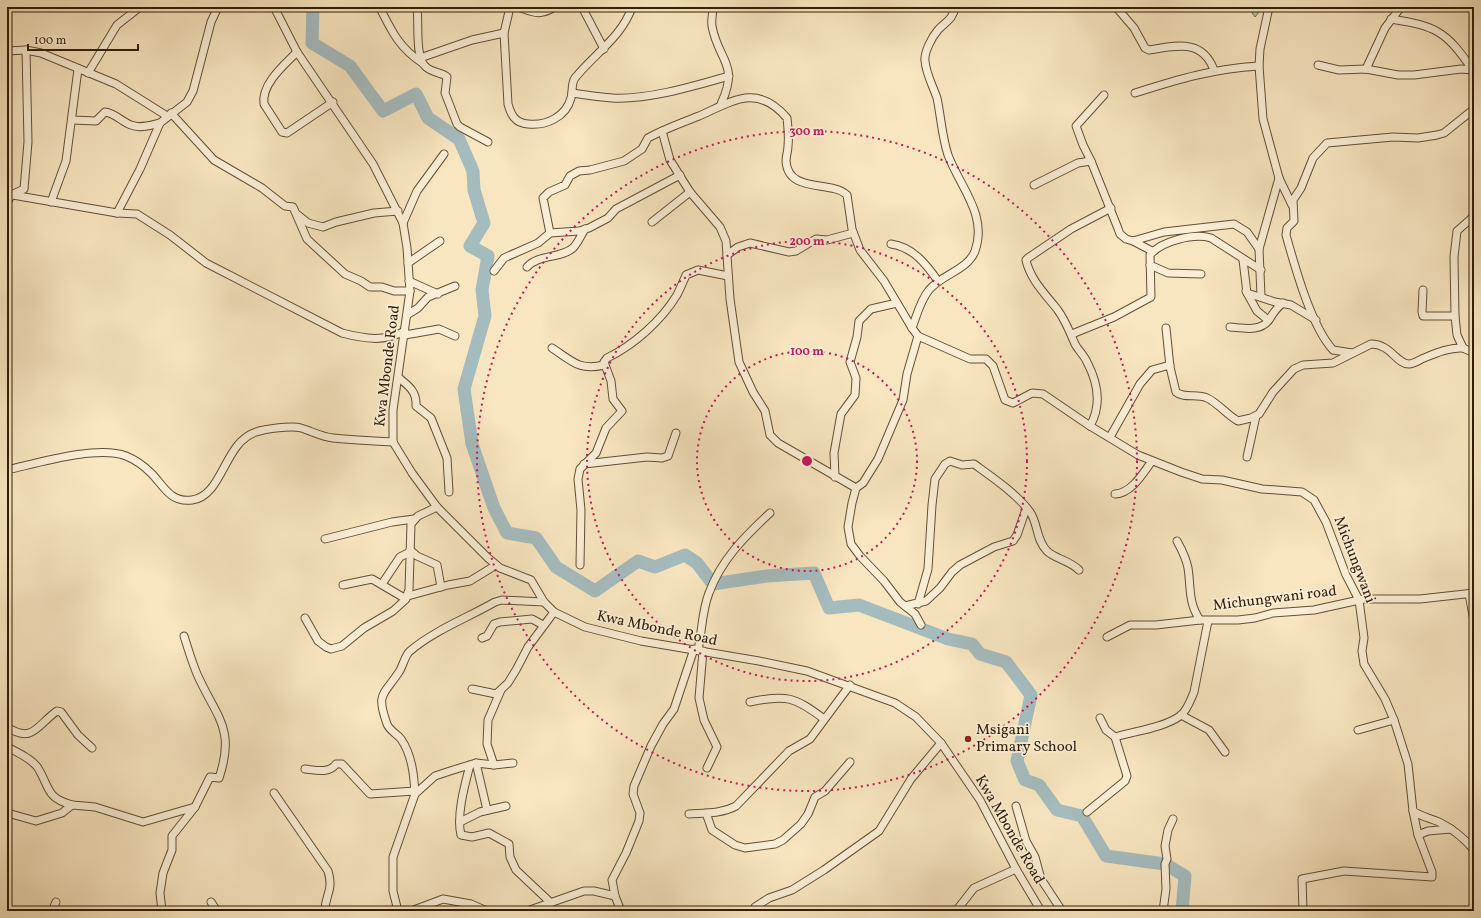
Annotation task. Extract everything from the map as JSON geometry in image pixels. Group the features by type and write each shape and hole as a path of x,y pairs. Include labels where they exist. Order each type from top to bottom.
{"street":[{"path":"88,73 117,25 140,7"},
{"path":"117,213 140,169 160,123 187,102 193,92 211,22 218,7"},
{"name":"Kwa Mbonde Road","path":"274,7 297,52 333,102 373,164 403,223 410,291 399,378 393,410 393,442 412,473 437,507 496,565 531,580 544,602 554,612 585,627 611,635 807,671 850,685 895,703 916,717 941,744 980,800 1016,869 1041,911"},
{"path":"417,7 421,60"},
{"path":"510,7 504,33 508,104 511,114 516,120 532,125 556,118 562,114 568,106 574,80 604,49 628,18 632,7"},
{"path":"518,7 533,13 543,13 555,7"},
{"path":"582,7 604,49"},
{"path":"713,7 712,26 717,42 728,66 729,76 726,93 721,104"},
{"path":"912,328 922,302 929,290 938,281 967,263 974,253 979,230 973,205 947,152 936,97 925,62 926,52 935,35 950,20 954,14 955,7"},
{"path":"1116,7 1134,28 1145,48 1149,50 1183,45 1200,50 1212,63 1214,70"},
{"path":"1269,7 1260,49 1259,66 1263,119 1279,178 1292,205 1294,221 1288,228 1286,235 1307,301 1316,320 1318,329 1333,350 1352,353"},
{"path":"1366,69 1391,19 1401,7"},
{"path":"381,10 392,31 408,53 421,60 429,70 445,75 447,78 445,93 457,124 488,142"},
{"path":"1318,65 1339,70 1366,69 1398,75 1473,70 1460,51 1444,34 1414,22 1391,19"},
{"path":"421,60 472,40 504,33"},
{"path":"7,51 26,50 41,53 116,84 169,115 214,160 262,188 285,206 293,207 307,239 345,274 362,281 370,287 382,287 394,291 410,291"},
{"path":"9,194 24,189 28,142 26,50"},
{"path":"297,52 271,82 263,99 264,104 282,132 287,133 333,102"},
{"path":"1135,93 1214,70 1259,66"},
{"path":"51,202 66,161 78,69"},
{"path":"572,93 613,98 629,97 678,89 729,76"},
{"path":"1104,95 1076,126 1111,208 1120,234 1126,239 1152,251"},
{"path":"550,233 543,204 545,195 561,187 570,176 579,171 590,170 624,161 642,149 648,138 737,98 756,97 772,103 787,118 786,161 791,175 803,183 844,192 849,199 853,233 860,250 884,281 918,336 907,374 903,400 878,459 862,483 856,488 848,527 851,544 905,606 915,614 921,625"},
{"path":"1292,205 1313,158 1327,143 1393,137 1418,138 1437,135 1444,133 1474,109"},
{"path":"72,120 96,121 105,112 115,115 131,125 137,126 160,123"},
{"path":"662,131 670,160 690,192 720,227 726,241 728,276 739,362 753,392 765,411 770,435 778,443 856,488"},
{"path":"403,223 417,191 444,154"},
{"path":"1034,185 1078,163 1091,161"},
{"path":"494,271 504,258 538,243 550,233 585,229 608,218 616,209 680,175"},
{"path":"1262,296 1259,249 1279,178"},
{"path":"652,222 690,192"},
{"path":"9,194 117,213 137,214 170,234 206,263 342,333 361,338 382,339 405,333 439,329 455,336"},
{"path":"7,203 9,194"},
{"path":"1090,426 1097,410 1098,393 1091,370 1076,345 1072,334 1057,310 1037,283 1026,260 1071,229 1111,208"},
{"path":"296,212 308,223 323,227 336,222 378,213 398,212"},
{"path":"1463,348 1457,336 1455,316 1455,236 1459,227 1474,216"},
{"path":"1133,241 1164,232 1234,224 1247,232 1259,249"},
{"path":"527,267 537,259 555,256 572,249 585,229"},
{"path":"727,255 750,243 789,252 816,239 827,240 853,233"},
{"path":"1072,334 1114,317 1151,297 1150,254 1166,242 1207,237 1260,270"},
{"path":"408,263 440,241"},
{"path":"891,244 910,249 921,259 938,281"},
{"path":"1243,260 1246,291 1257,311 1268,320"},
{"path":"1150,265 1168,273 1202,274"},
{"path":"580,565 581,521 578,479 580,469 596,453 606,428 622,411 613,399 611,381 604,362 607,358 639,339 658,320 677,295 686,275 698,270 728,276"},
{"path":"409,281 438,294"},
{"path":"407,315 418,308 425,299 455,286"},
{"path":"1423,290 1423,316 1455,316"},
{"path":"1246,291 1248,294 1262,296 1294,306 1316,320"},
{"path":"835,477 834,453 841,414 855,395 856,378 850,362 857,337 858,321 871,309 897,303"},
{"path":"1230,327 1260,328 1268,320 1276,308 1283,303"},
{"path":"1166,328 1174,388 1179,395 1200,395 1208,398 1238,421 1256,416 1263,410 1273,392 1294,369 1303,366 1333,363 1371,344 1381,345 1404,363 1410,364 1438,352 1458,347 1474,353"},
{"name":"Michungwani","path":"918,336 970,359 980,358 990,362 993,366 1005,400 1013,403 1032,393 1043,394 1090,426 1138,455 1152,461 1202,479 1222,480 1262,488 1302,492 1310,497 1321,510 1337,547 1346,575 1359,600 1364,638 1362,651 1364,664 1385,699 1394,720 1408,764 1413,811 1418,835 1432,872 1432,878 1344,871 1309,876 1302,879 1303,911"},
{"path":"552,348 583,368 590,369 604,365"},
{"path":"1111,438 1140,384 1152,370 1170,365"},
{"path":"399,378 411,388 416,398 416,406 431,418 447,458 448,492"},
{"path":"1247,457 1256,416"},
{"path":"7,470 74,456 112,453 126,456 140,463 152,473 167,493 175,498 193,500 203,496 211,488 234,448 243,438 256,432 299,427 331,438 393,442"},
{"path":"584,464 618,462 628,458 662,458 668,456 676,433"},
{"path":"918,604 928,569 935,479 945,464 950,461 962,465 974,464 1009,491 1030,512 1041,542 1048,552 1071,562 1079,570"},
{"path":"1115,494 1124,492 1152,461"},
{"path":"325,539 386,524 414,519 437,507"},
{"path":"905,606 926,601 960,565 994,546 1013,541 1017,535 1026,508"},
{"path":"621,911 615,896 612,880 626,853 639,821 640,813 633,794 634,786 662,724 674,710 698,650 709,593 723,563 740,541 770,513"},
{"path":"407,597 410,530 414,519"},
{"path":"1115,737 1148,728 1181,715 1191,700 1194,692 1204,620 1191,602 1188,567 1185,555 1177,541"},
{"path":"382,584 400,556 410,551"},
{"path":"410,551 417,556 437,565 441,587"},
{"path":"305,618 321,645 331,649 337,648 364,628 393,611 407,597 476,579 496,565"},
{"path":"343,585 372,579 407,597"},
{"path":"1471,594 1474,621"},
{"name":"Michungwani road","path":"1107,638 1130,625 1156,625 1204,620 1238,620 1256,618 1273,613 1314,610 1370,598 1420,600 1471,594"},
{"path":"398,911 393,891 393,858 415,793 414,778 406,747 399,736 387,726 381,704 386,687 399,672 409,651 447,626 502,600 544,602"},
{"path":"494,765 487,744 488,720 501,690 516,670 528,647 554,612"},
{"path":"482,638 487,636 494,624 500,622 532,619 543,625"},
{"path":"162,911 160,893 163,873 172,850 172,836 195,808 210,777 219,778 225,761 225,728 197,674 184,636"},
{"path":"698,650 699,698 704,720 718,747 707,768"},
{"path":"689,814 722,811 736,806 789,751 810,739 850,685"},
{"path":"472,689 496,694 501,690"},
{"path":"750,702 769,698 793,699 824,719"},
{"path":"7,727 15,732 28,734 34,732 57,711 61,712 78,735 92,748"},
{"path":"1181,715 1208,730 1225,752"},
{"path":"1087,812 1125,781 1126,776 1115,737 1106,730 1100,718"},
{"path":"1358,730 1394,720"},
{"path":"753,911 756,907 769,898 792,890 824,870 879,831 911,779 941,744"},
{"path":"7,747 33,763 52,796 60,802 72,805 95,807 143,822 195,808"},
{"path":"706,813 712,830 735,845 745,848 775,844 783,840 801,824 808,814 815,797 825,791 850,762"},
{"path":"305,769 326,771 339,764 349,770 370,794 415,793 435,776 473,764 494,765 513,763"},
{"path":"473,764 487,810"},
{"path":"473,764 462,798 460,822 461,835 472,837 489,833 509,844 510,857 516,870 549,902 552,911"},
{"path":"274,793 328,871 330,891 325,911"},
{"path":"7,816 11,814 36,821 62,813 72,805"},
{"path":"460,822 470,816 487,810 506,806"},
{"path":"1016,806 1026,841 1036,857 1041,879 1062,911"},
{"path":"1413,811 1461,835 1474,850"},
{"path":"1163,911 1166,889 1165,864 1167,859 1165,846 1168,830 1173,819"},
{"path":"1418,835 1428,831 1451,829"},
{"path":"956,911 974,888 1016,869"},
{"path":"527,911 549,902 584,891 594,891 615,896"},
{"path":"411,911 444,899 471,904 487,911"},
{"path":"52,911 56,902"},
{"path":"210,902 217,911"}],"green space":[{"path":"1248,7 1263,7 1255,17"}],"waterway":[{"path":"313,7 312,43 350,66 383,111 416,94 428,118 459,139 473,171 474,190 484,223 470,246 488,256 482,290 485,316 464,389 472,444 494,508 507,533 536,538 556,567 595,591 638,561 655,567 685,555 697,563 713,584 766,576 814,573 829,608 859,605 948,639 972,644 980,654 1006,662 1031,695 1017,761 1025,780 1039,785 1057,810 1082,816 1106,856 1165,864 1185,876 1182,911"}],"place":[{"name":"Msigani Primary School","path":"968,739"}]}
